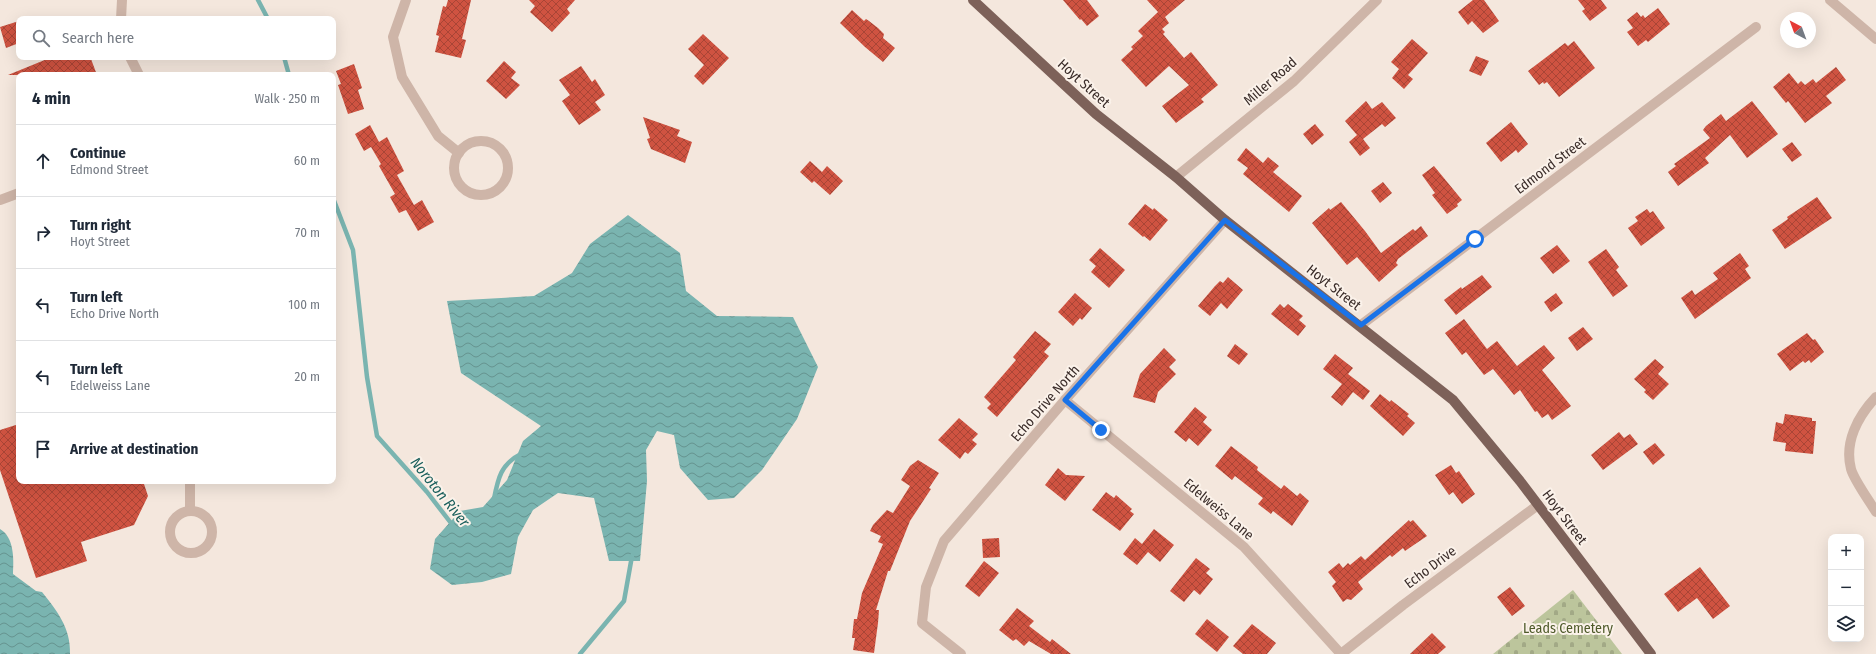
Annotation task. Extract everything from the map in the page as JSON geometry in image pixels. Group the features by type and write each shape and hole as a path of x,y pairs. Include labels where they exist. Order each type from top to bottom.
{"main road":[{"name":"Hoyt Street","path":"973,0 1096,114 1176,177 1225,220 1361,325 1453,400 1538,505 1651,654"}],"street":[{"path":"121,16 122,0"},
{"path":"406,0 393,37 402,77 438,136 459,153"},
{"name":"Miller Road","path":"1176,177 1294,81 1377,0"},
{"path":"1830,0 1876,39"},
{"name":"Edmond Street","path":"1361,325 1756,28"},
{"path":"132,60 138,72"},
{"path":"479,142 489,143 497,148 504,155 507,164 507,174 502,184 494,192 483,195 472,194 463,188 456,180 454,169 459,153 470,144 479,142"},
{"path":"0,200 16,194"},
{"name":"Echo Drive North","path":"961,654 922,623 926,587 944,541 1065,400 1225,220"},
{"path":"1876,398 1864,409 1856,425 1850,445 1851,470 1876,512"},
{"name":"Edelweiss Lane","path":"1065,400 1244,547 1341,654"},
{"path":"190,484 190,511"},
{"name":"Echo Drive","path":"1341,654 1403,605 1538,505"},
{"path":"190,511 198,512 205,516 210,523 212,531 211,539 207,546 201,551 193,553 184,552 177,548 172,542 170,534 171,526 175,519 190,511"}],"green space":[{"name":"Leads Cemetery","path":"1573,590 1622,654 1493,654"}],"water":[{"path":"628,215 680,253 686,291 717,316 793,317 818,367 797,419 762,470 734,498 708,500 680,468 674,435 657,431 646,450 647,481 640,561 609,561 594,498 558,493 533,510 518,537 511,574 482,582 452,585 430,569 435,539 460,511 483,507 507,480 523,441 541,426 461,373 447,301 534,296 572,273 590,244"},
{"path":"0,529 5,533 11,543 13,555 13,574 36,591 42,592 58,613 66,628 70,645 70,654 0,654"}],"building":[{"path":"448,0 471,0 462,39 466,40 461,58 435,52 439,36 436,35 443,6 446,7"},
{"path":"529,0 575,0 567,9 570,13 552,32 530,12 535,6"},
{"path":"1063,0 1087,0 1099,16 1087,26"},
{"path":"1147,0 1185,0 1165,17 1169,23 1162,29 1165,32 1163,34 1184,58 1191,52 1218,85 1201,99 1204,102 1176,123 1162,106 1189,85 1169,66 1146,87 1121,60 1133,49 1131,47 1143,36 1138,31 1158,12"},
{"path":"1473,0 1484,0 1499,21 1483,33 1472,21 1468,25 1458,12"},
{"path":"1578,0 1601,0 1607,8 1590,21 1582,11 1585,9"},
{"path":"1658,8 1670,24 1648,42 1646,40 1638,46 1627,32 1633,28 1627,20 1637,12 1641,17 1643,15 1645,18"},
{"path":"852,10 864,21 866,19 878,28 884,34 883,38 895,48 883,62 840,23"},
{"path":"16,22 16,44 6,48 0,27"},
{"path":"703,34 729,58 703,85 694,76 704,65 688,49"},
{"path":"1412,39 1428,53 1408,75 1413,79 1404,89 1392,78 1399,69 1391,62"},
{"path":"1574,41 1595,68 1559,97 1547,82 1544,84 1543,82 1539,85 1528,71 1565,43 1568,46"},
{"path":"1476,56 1489,61 1481,76 1469,71"},
{"path":"45,60 91,60 96,72 16,72 16,75 8,75"},
{"path":"504,61 516,72 511,78 520,85 506,99 486,81"},
{"path":"354,64 362,88 358,90 364,109 348,114 338,85 341,84 336,71"},
{"path":"581,66 592,82 595,79 605,95 595,102 601,110 579,125 562,101 570,95 559,80"},
{"path":"1836,67 1846,80 1826,96 1832,103 1805,123 1788,101 1786,103 1773,87 1789,73 1798,84 1801,81 1805,85 1813,79 1816,83"},
{"path":"1366,101 1372,109 1382,102 1396,118 1385,127 1382,124 1363,139 1370,148 1360,156 1349,142 1357,135 1345,121"},
{"path":"1752,101 1778,134 1747,158 1730,135 1705,158 1709,163 1678,186 1668,172 1676,166 1674,164 1710,138 1703,130 1706,126 1721,114 1726,121"},
{"path":"643,117 680,130 677,136 692,142 685,163 651,149 647,139 650,138"},
{"path":"1511,122 1528,144 1518,153 1516,150 1501,162 1486,143"},
{"path":"1315,124 1324,135 1312,145 1303,134"},
{"path":"370,125 379,142 387,137 404,171 397,175 414,205 422,200 434,222 418,231 406,210 399,213 390,197 395,194 379,166 381,164 371,147 364,151 355,134"},
{"path":"1792,142 1802,155 1792,162 1782,149"},
{"path":"1246,148 1263,163 1268,157 1279,166 1273,172 1302,196 1289,212 1243,174 1248,168 1237,160"},
{"path":"810,161 822,172 827,166 843,181 830,195 814,181 812,183 800,172"},
{"path":"1434,166 1462,200 1457,204 1458,206 1447,214 1432,195 1435,193 1422,175"},
{"path":"1383,182 1392,193 1380,203 1371,191"},
{"path":"1817,197 1832,218 1785,249 1772,230 1788,219 1787,217"},
{"path":"1341,202 1381,253 1413,229 1415,231 1421,226 1428,236 1398,259 1396,263 1398,265 1379,282 1357,257 1347,265 1312,223 1329,208 1330,210"},
{"path":"1145,204 1153,210 1154,208 1168,220 1150,241 1128,224"},
{"path":"1647,209 1650,213 1653,211 1665,228 1641,246 1628,228 1638,221 1635,217"},
{"path":"1557,245 1570,261 1553,274 1540,258"},
{"path":"1100,248 1125,270 1109,288 1091,272 1096,266 1089,260"},
{"path":"1606,249 1619,267 1616,270 1628,286 1613,297 1588,262"},
{"path":"1740,253 1749,266 1745,269 1751,278 1695,319 1681,298 1692,290 1695,295 1718,279 1713,273"},
{"path":"1482,275 1492,287 1456,315 1444,300 1461,287 1462,289"},
{"path":"1228,277 1243,290 1227,309 1221,303 1210,316 1198,306 1220,281 1223,283"},
{"path":"1075,293 1092,308 1082,320 1080,318 1073,326 1058,312"},
{"path":"1556,293 1563,303 1551,312 1544,302"},
{"path":"1280,304 1284,308 1288,304 1303,316 1299,320 1306,326 1298,336 1271,314"},
{"path":"1464,319 1487,349 1497,341 1517,366 1544,345 1555,358 1542,370 1571,406 1552,420 1548,414 1542,418 1537,411 1535,412 1520,390 1514,395 1493,369 1484,375 1466,352 1462,355 1445,333"},
{"path":"1583,327 1593,339 1577,351 1568,338"},
{"path":"1035,331 1051,344 1044,352 1049,356 997,417 987,408 991,404 984,397 1016,360 1013,357"},
{"path":"1807,333 1813,340 1815,339 1824,352 1811,363 1809,360 1805,363 1803,361 1790,371 1777,354"},
{"path":"1235,344 1248,354 1239,365 1227,356"},
{"path":"1164,348 1176,360 1169,367 1176,374 1158,392 1155,403 1133,397 1140,374"},
{"path":"1335,354 1353,368 1348,374 1370,391 1363,400 1353,392 1342,406 1331,397 1342,384 1323,369"},
{"path":"1655,359 1664,367 1658,374 1669,384 1653,400 1644,392 1646,390 1634,379"},
{"path":"1380,394 1390,402 1391,400 1409,414 1407,416 1415,423 1403,436 1370,406"},
{"path":"1195,407 1207,417 1203,422 1212,430 1198,446 1189,438 1186,442 1174,432"},
{"path":"1785,414 1812,418 1812,421 1816,421 1813,454 1785,451 1786,443 1773,441 1776,422 1783,424"},
{"path":"959,418 978,434 972,440 977,444 968,454 965,452 960,459 938,440"},
{"path":"16,425 16,484 144,484 148,496 134,525 81,542 87,561 36,578 0,470 0,430"},
{"path":"1619,432 1624,438 1630,434 1638,444 1603,470 1591,455"},
{"path":"1655,443 1665,455 1653,465 1643,452"},
{"path":"1231,446 1258,467 1257,470 1281,489 1284,485 1297,496 1300,493 1309,501 1292,526 1273,511 1271,514 1258,504 1263,498 1235,476 1232,480 1215,466"},
{"path":"918,460 939,473 929,488 931,489 910,521 890,571 888,571 876,610 879,610 874,653 853,650 855,638 852,638 854,619 857,619 862,593 883,544 878,542 881,536 870,531 873,525 887,510 893,513 910,486 901,480 910,466"},
{"path":"1451,465 1456,473 1459,471 1475,494 1462,504 1453,492 1449,495 1435,475"},
{"path":"1058,468 1066,475 1085,476 1065,501 1045,485"},
{"path":"1106,492 1114,498 1116,495 1132,509 1130,511 1134,514 1120,531 1092,510"},
{"path":"1409,520 1410,522 1413,520 1427,536 1405,551 1403,548 1392,557 1390,555 1358,582 1363,589 1351,600 1347,599 1343,602 1332,586 1336,582 1328,572 1339,563 1343,568 1348,563 1350,565 1361,556 1365,560"},
{"path":"1154,529 1174,545 1160,562 1148,552 1137,565 1123,554 1135,538 1142,544"},
{"path":"999,538 1000,557 983,558 982,539"},
{"path":"1196,558 1210,569 1206,573 1213,579 1200,595 1194,590 1184,602 1170,591"},
{"path":"984,561 999,573 979,597 965,586"},
{"path":"1700,567 1730,606 1713,619 1697,598 1678,612 1664,594"},
{"path":"1510,587 1525,606 1512,616 1497,597"},
{"path":"1017,608 1034,621 1029,626 1050,642 1052,639 1071,654 1051,654 1029,641 1024,646 1016,639 1013,641 999,630"},
{"path":"1207,619 1229,637 1217,652 1195,634"},
{"path":"1252,624 1276,643 1267,654 1243,654 1233,646"},
{"path":"1432,633 1446,647 1438,654 1410,654"}],"waterway":[{"name":"Noroton River","path":"258,0 266,16"},
{"name":"Noroton River","path":"285,60 288,72"},
{"name":"Noroton River","path":"336,206 353,250 367,377 377,436 427,492 454,527"},
{"name":"Noroton River","path":"494,499 502,472 509,462 521,454"},
{"name":"Noroton River","path":"580,654 624,601 632,556"}],"route":[{"path":"1101,430 1065,400 1225,220 1361,325 1475,239"}]}
